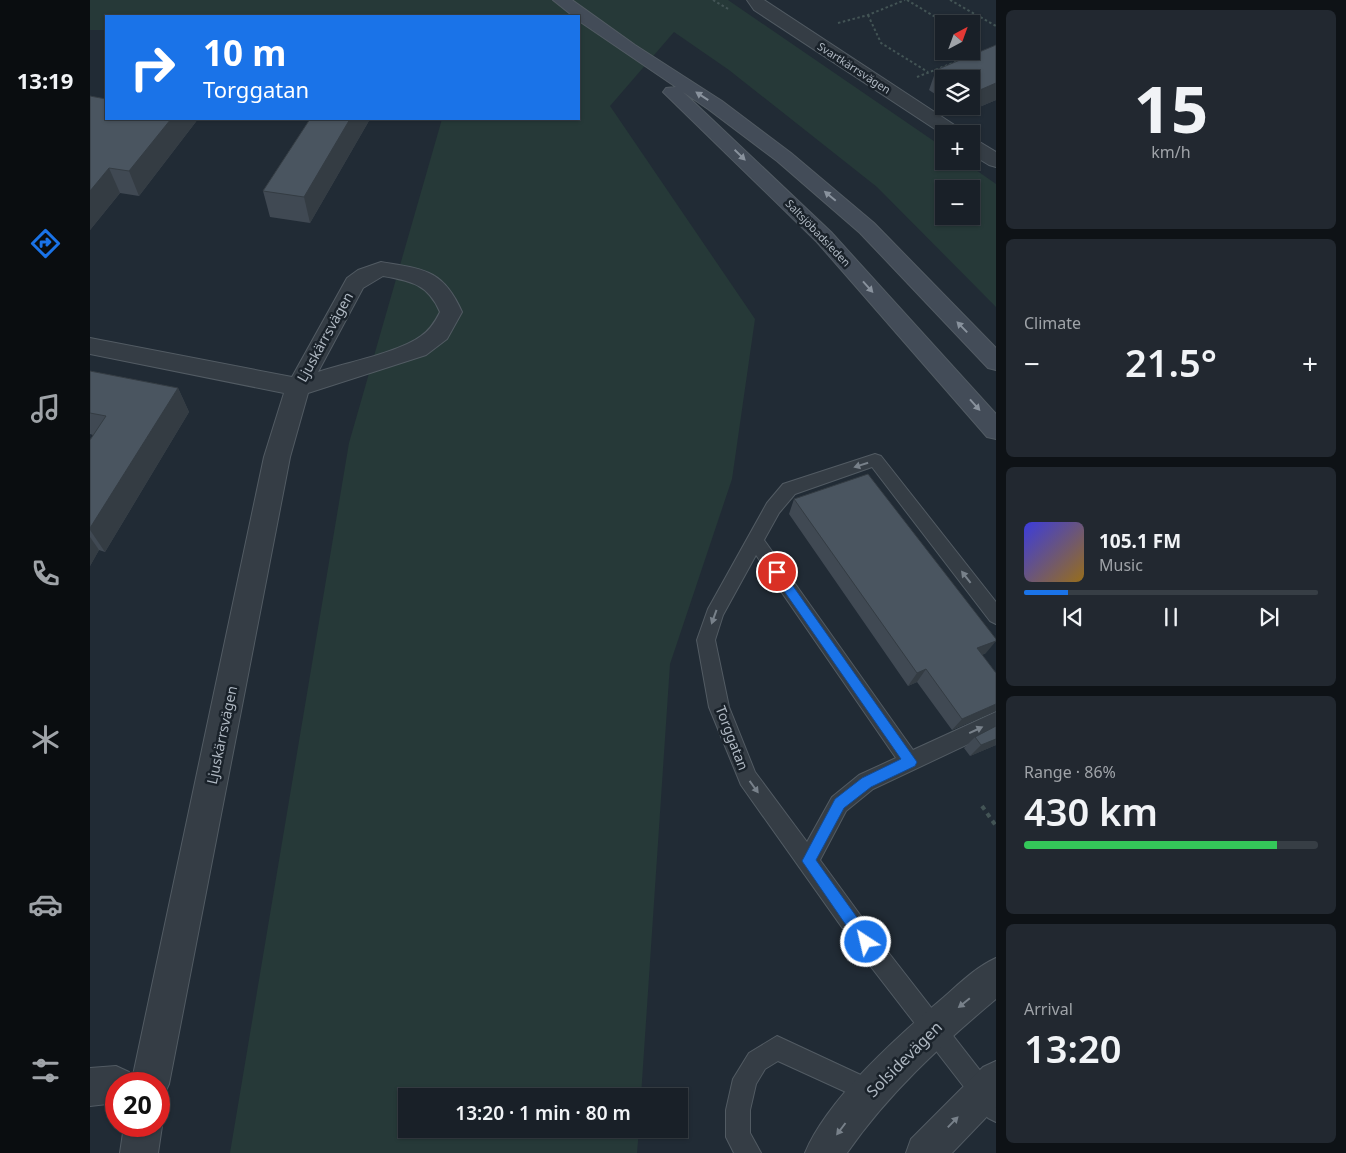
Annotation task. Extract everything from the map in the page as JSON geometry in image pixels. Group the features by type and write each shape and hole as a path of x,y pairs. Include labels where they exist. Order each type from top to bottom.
{"main road":[{"name":"Saltsjöbadsleden","path":"561,0 715,105 784,157 867,228 996,362"},
{"name":"Saltsjöbadsleden","path":"629,48 665,86 739,154 824,237 996,430"}],"street":[{"name":"Svartkärrsvägen","path":"755,0 760,6 941,125"},
{"path":"980,149 993,156"},
{"name":"Ljuskärrsvägen","path":"152,1072 277,458 298,387 355,283 366,275 381,270 417,275 432,284 444,296 451,312 444,329 429,343 403,355 298,387"},
{"path":"90,346 298,387"},
{"name":"Solsidevägen","path":"824,1153 870,1091 932,1029 996,976"},
{"path":"90,1087 105,1086"},
{"path":"925,1153 991,1094"},
{"path":"139,1153 141,1137"}],"lane":[{"name":"Torggatan","path":"991,1094 932,1029 866,942 748,778 719,707 706,640 714,614 773,508 789,489 876,460 996,616"},
{"path":"755,540 910,762"},
{"path":"808,861 839,804 866,782 996,721"},
{"path":"749,1153 738,1137 738,1110 745,1079 757,1060 777,1048 870,1091"}],"path":[{"path":"830,26 868,15 906,0 935,17"},
{"path":"950,0 976,15"},
{"path":"868,15 881,43 928,72"},
{"path":"980,17 996,26"},
{"path":"914,78 960,60"},
{"path":"982,806 996,826"}],"green space":[{"path":"90,0 728,0 935,142 935,170 976,170 996,184 996,307 877,187 729,70 674,32 610,106 755,319 732,479 670,664 642,1088 398,1088 398,1138 638,1138 637,1153 230,1153 349,443 442,120 580,120 580,15 105,15 105,30 90,30"}],"building":[{"path":"996,45 996,83 980,90 980,70 936,70 960,60 980,60 980,52"},
{"path":"90,96 105,99 105,120 170,120 129,171 109,168 90,191"},
{"path":"309,120 349,120 304,197 263,191"},
{"path":"90,371 178,388 90,528 90,440 106,416 90,413"},
{"path":"868,474 996,639 996,641 977,648 996,673 996,704 962,719 926,669 917,673 794,499"},
{"path":"996,726 996,739 981,745 975,737"}],"route":[{"path":"777,572 910,762 866,782 839,804 808,861 866,942"}]}
